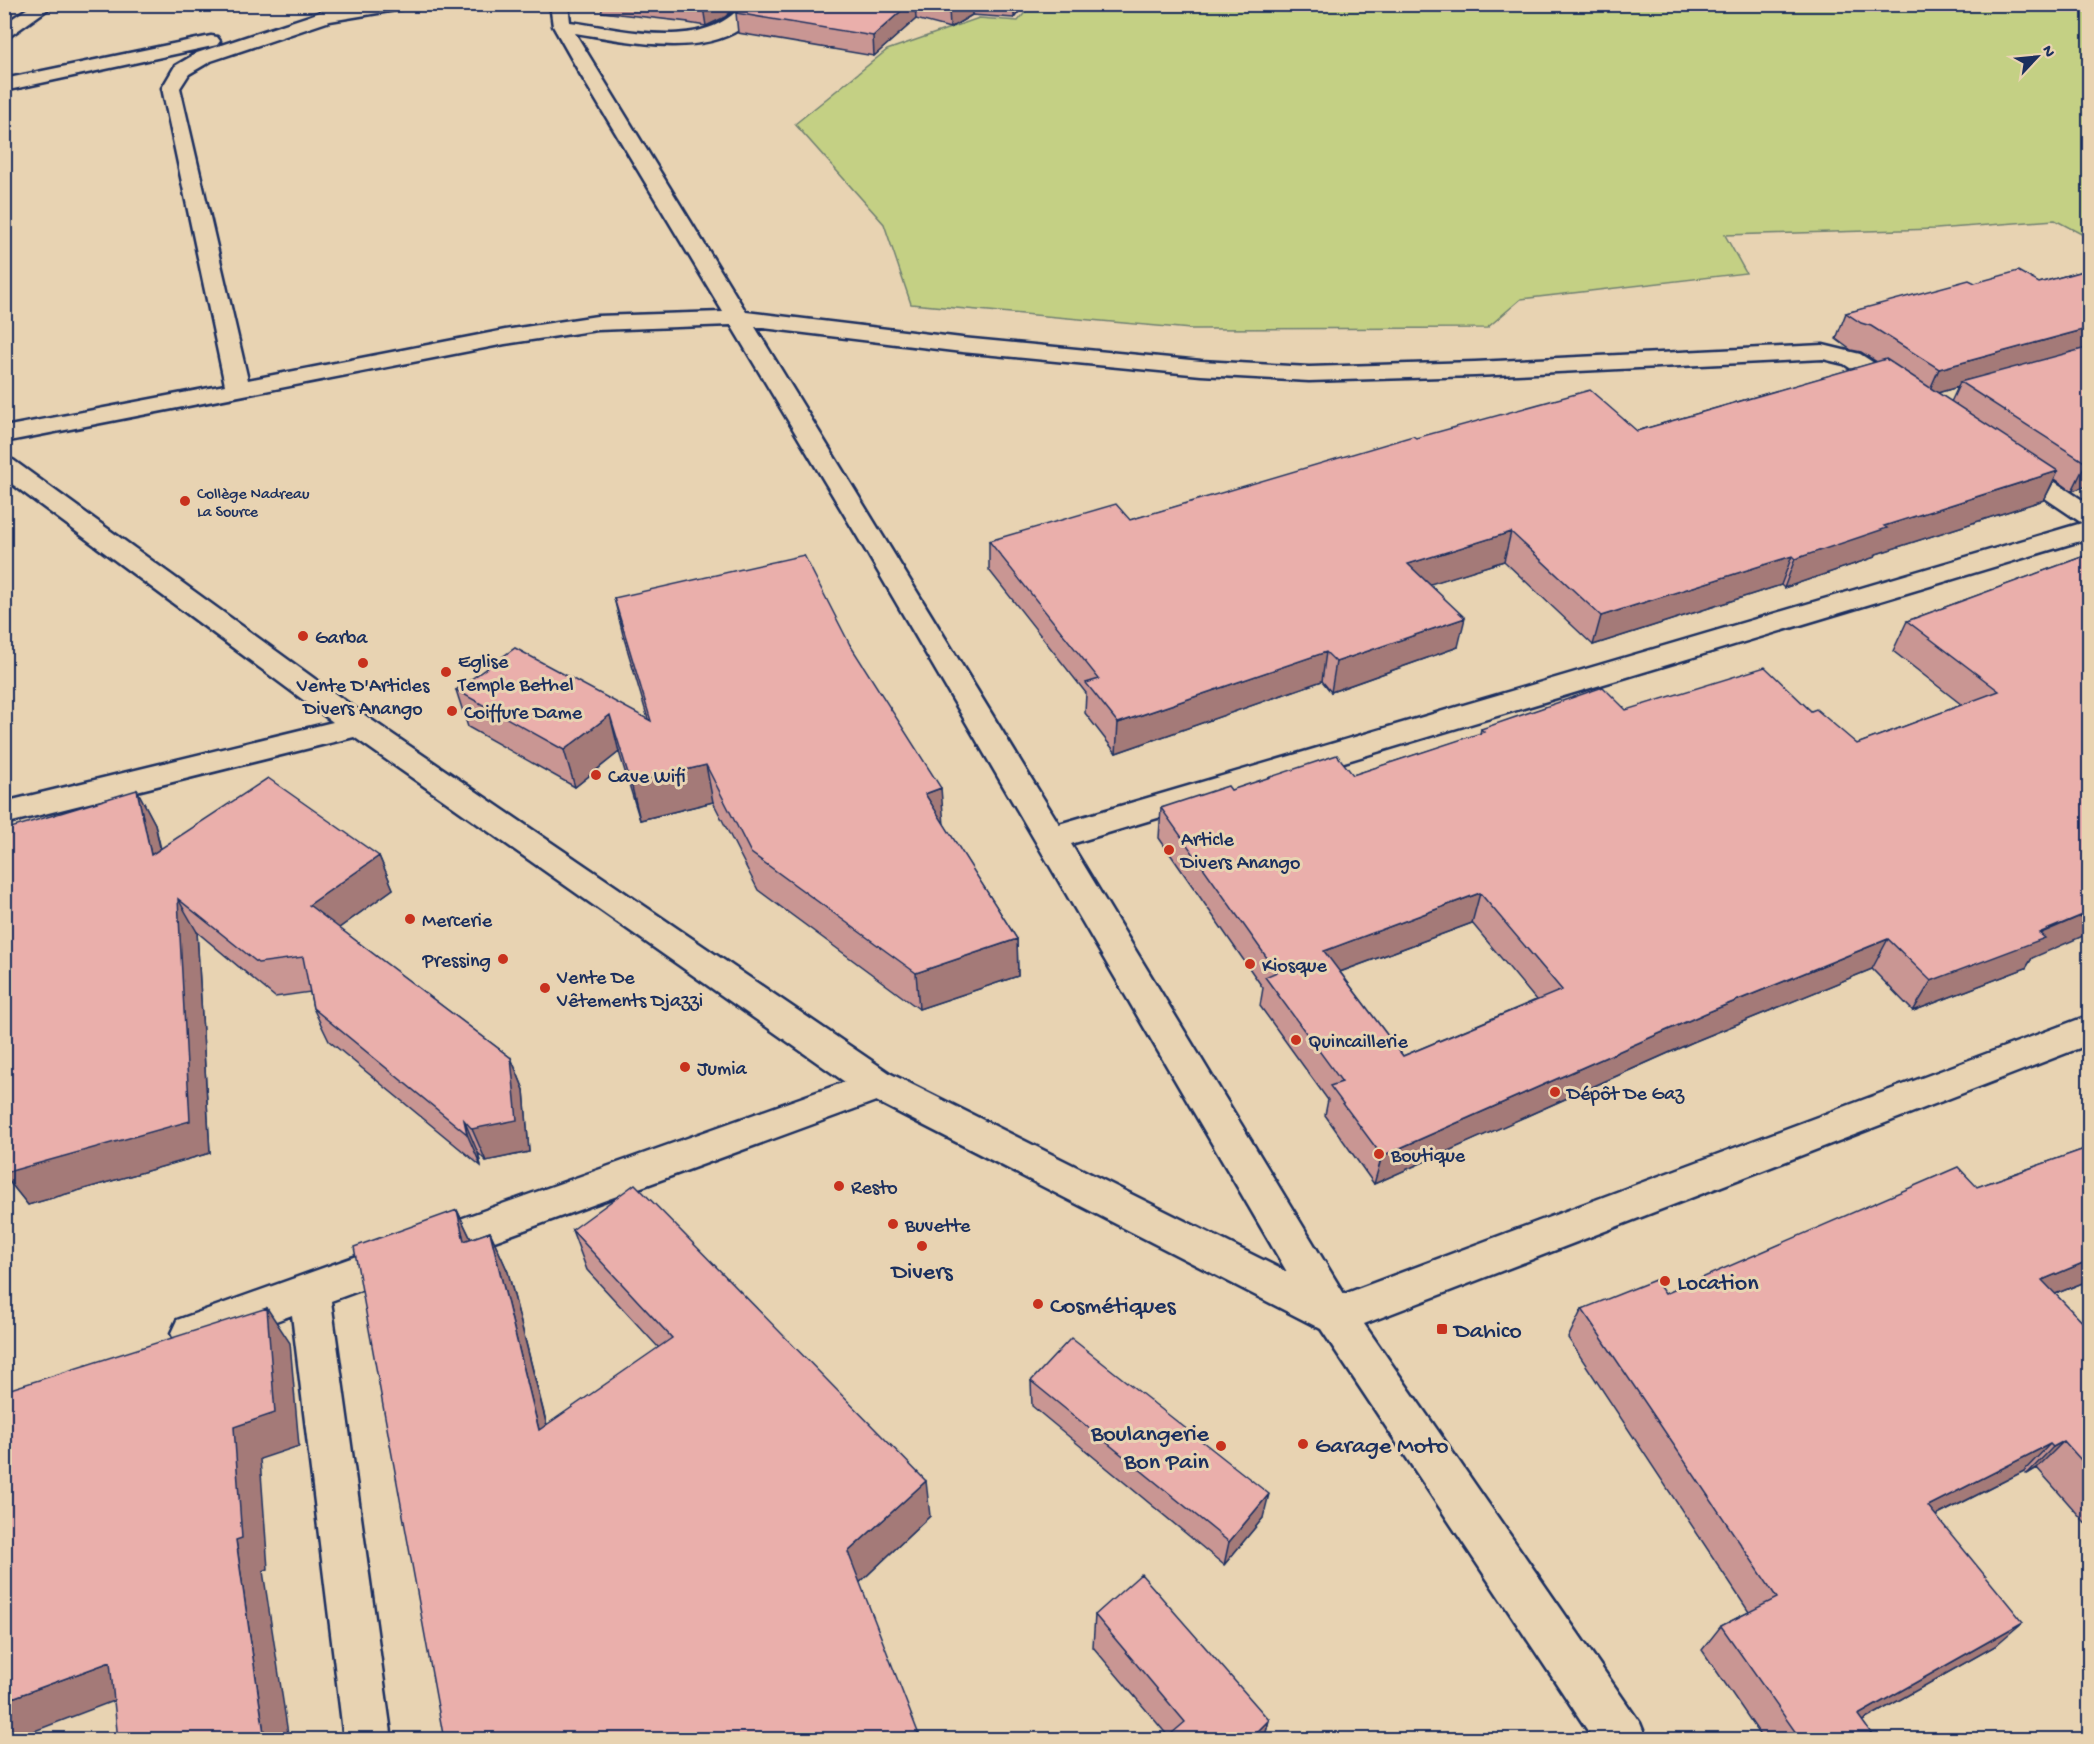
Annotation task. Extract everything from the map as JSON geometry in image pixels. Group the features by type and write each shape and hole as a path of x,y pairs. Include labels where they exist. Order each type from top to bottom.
{"street":[{"path":"4,32 47,4"},
{"path":"4,85 333,11 402,4"},
{"path":"560,15 662,38 707,36 733,26 753,4"},
{"path":"238,390 171,88 182,70 204,57 333,11"},
{"path":"560,15 588,72 880,551 1335,1316 1623,1740"},
{"path":"4,435 516,335 597,323 738,318 962,345 1201,368 1309,374 1475,369 1823,352 1839,354 1852,360 1924,406"},
{"path":"1992,452 2090,517"},
{"path":"4,465 359,726 878,1085 1335,1316 2090,1029"},
{"path":"1051,838 2090,529"},
{"path":"4,813 359,726"},
{"path":"162,1344 878,1085"},
{"path":"309,1291 368,1740"}],"green space":[{"path":"1032,4 2089,5 2089,238 2055,220 1936,229 1725,235 1746,273 1521,299 1487,328 1191,329 911,304 884,224 795,124 887,50 979,18 1018,21"}],"building":[{"path":"689,4 708,4 703,7"},
{"path":"744,4 909,4 873,36 736,13"},
{"path":"935,4 956,4 949,8"},
{"path":"2090,269 2090,328 1939,369 1846,313 1969,280 1975,283 2018,271 2039,283"},
{"path":"2090,347 2090,462 2086,463 1960,382"},
{"path":"1886,359 2058,471 1884,526 1887,528 1795,559 1792,556 1601,616 1511,532 1408,564 1465,618 1336,662 1326,652 1118,723 1086,683 1099,679 989,541 1116,504 1130,520 1413,436 1416,438 1590,390 1637,431"},
{"path":"2090,554 2090,912 2039,933 2045,938 1931,981 1888,939 1706,1013 1382,1156 1330,1086 1342,1082 1265,977 1277,972 1161,808 1228,786 1231,790 1337,755 1353,775 1484,732 1481,729 1603,687 1626,710 1765,667 1811,711 1816,709 1857,744 1999,691 1907,621","holes":["1480,893 1562,990 1403,1056 1324,951"]},
{"path":"804,555 850,645 941,788 925,794 1017,939 916,973 751,853 706,765 631,783 610,715 564,750 456,690 515,648 651,721 614,598"},
{"path":"268,778 379,856 309,905 511,1058 517,1120 472,1129 464,1120 467,1134 313,1008 303,957 258,963 178,899 190,1121 4,1173 7,1062 4,1063 4,830 137,790 151,855"},
{"path":"2090,1147 2090,1260 2042,1280 2090,1330 2090,1470 2064,1441 2053,1447 2050,1444 1928,1506 2023,1622 1858,1715 1876,1740 1801,1740 1721,1626 1777,1598 1582,1309 1655,1280 1665,1294 1958,1167 1977,1187"},
{"path":"635,1184 926,1481 848,1552 921,1740 444,1740 354,1247 457,1210 464,1241 490,1232 539,1430 672,1338 572,1230"},
{"path":"267,1308 275,1413 234,1427 242,1538 236,1540 265,1740 118,1740 110,1662 4,1701 4,1391"},
{"path":"1071,1338 1269,1494 1229,1542 1031,1381"},
{"path":"1141,1574 1269,1720 1249,1740 1164,1740 1185,1722 1095,1615"}],"place":[{"name":"Collège Nadreau La Source","path":"185,501"},
{"name":"Garba","path":"303,636"},
{"name":"Vente D'Articles Divers Anango","path":"363,663"},
{"name":"Eglise Temple Bethel","path":"446,672"},
{"name":"Coiffure Dame","path":"452,711"},
{"name":"Cave Wifi","path":"596,775"},
{"name":"Article Divers Anango","path":"1169,850"},
{"name":"Mercerie","path":"410,919"},
{"name":"Pressing","path":"503,959"},
{"name":"Kiosque","path":"1250,964"},
{"name":"Vente De Vêtements Djazzi","path":"545,988"},
{"name":"Quincaillerie","path":"1296,1040"},
{"name":"Jumia","path":"685,1067"},
{"name":"Dépôt De Gaz","path":"1555,1092"},
{"name":"Boutique","path":"1379,1154"},
{"name":"Resto","path":"839,1186"},
{"name":"Buvette","path":"893,1224"},
{"name":"Divers","path":"922,1246"},
{"name":"Location","path":"1665,1281"},
{"name":"Cosmétiques","path":"1038,1304"},
{"name":"Dahico","path":"1442,1329"},
{"name":"Garage Moto","path":"1303,1444"},
{"name":"Boulangerie Bon Pain","path":"1221,1446"}]}
